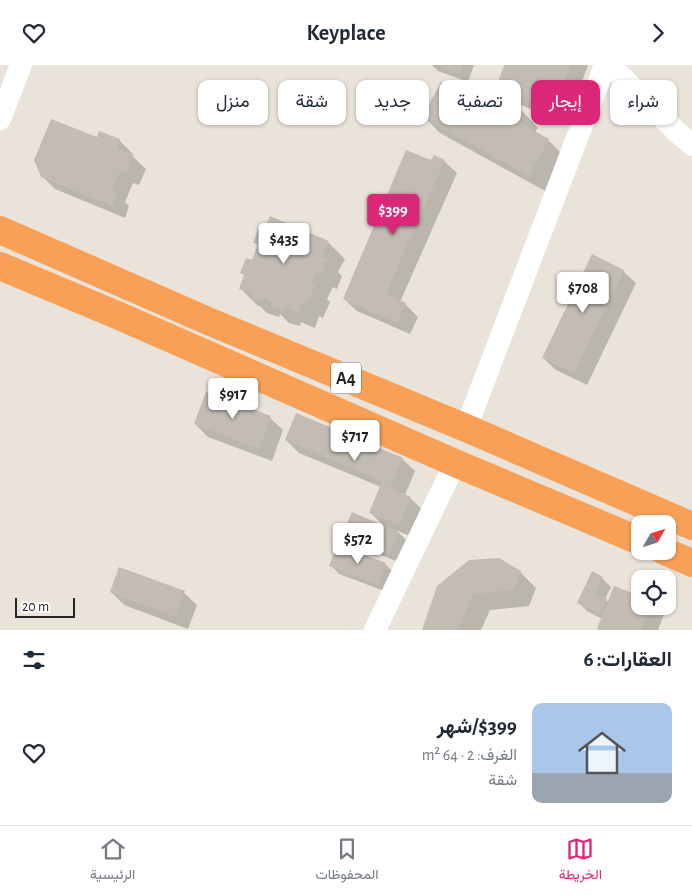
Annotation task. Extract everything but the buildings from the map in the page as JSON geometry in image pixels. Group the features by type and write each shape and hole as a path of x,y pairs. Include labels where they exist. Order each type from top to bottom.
{"highway":[{"name":"A4","path":"0,230 208,321 466,428 692,526"},
{"name":"A4","path":"0,266 631,537"},
{"path":"676,556 692,563"}],"street":[{"path":"0,119 21,65"},
{"path":"466,428 605,65"},
{"path":"610,65 692,145"},
{"path":"375,630 455,463"}]}
